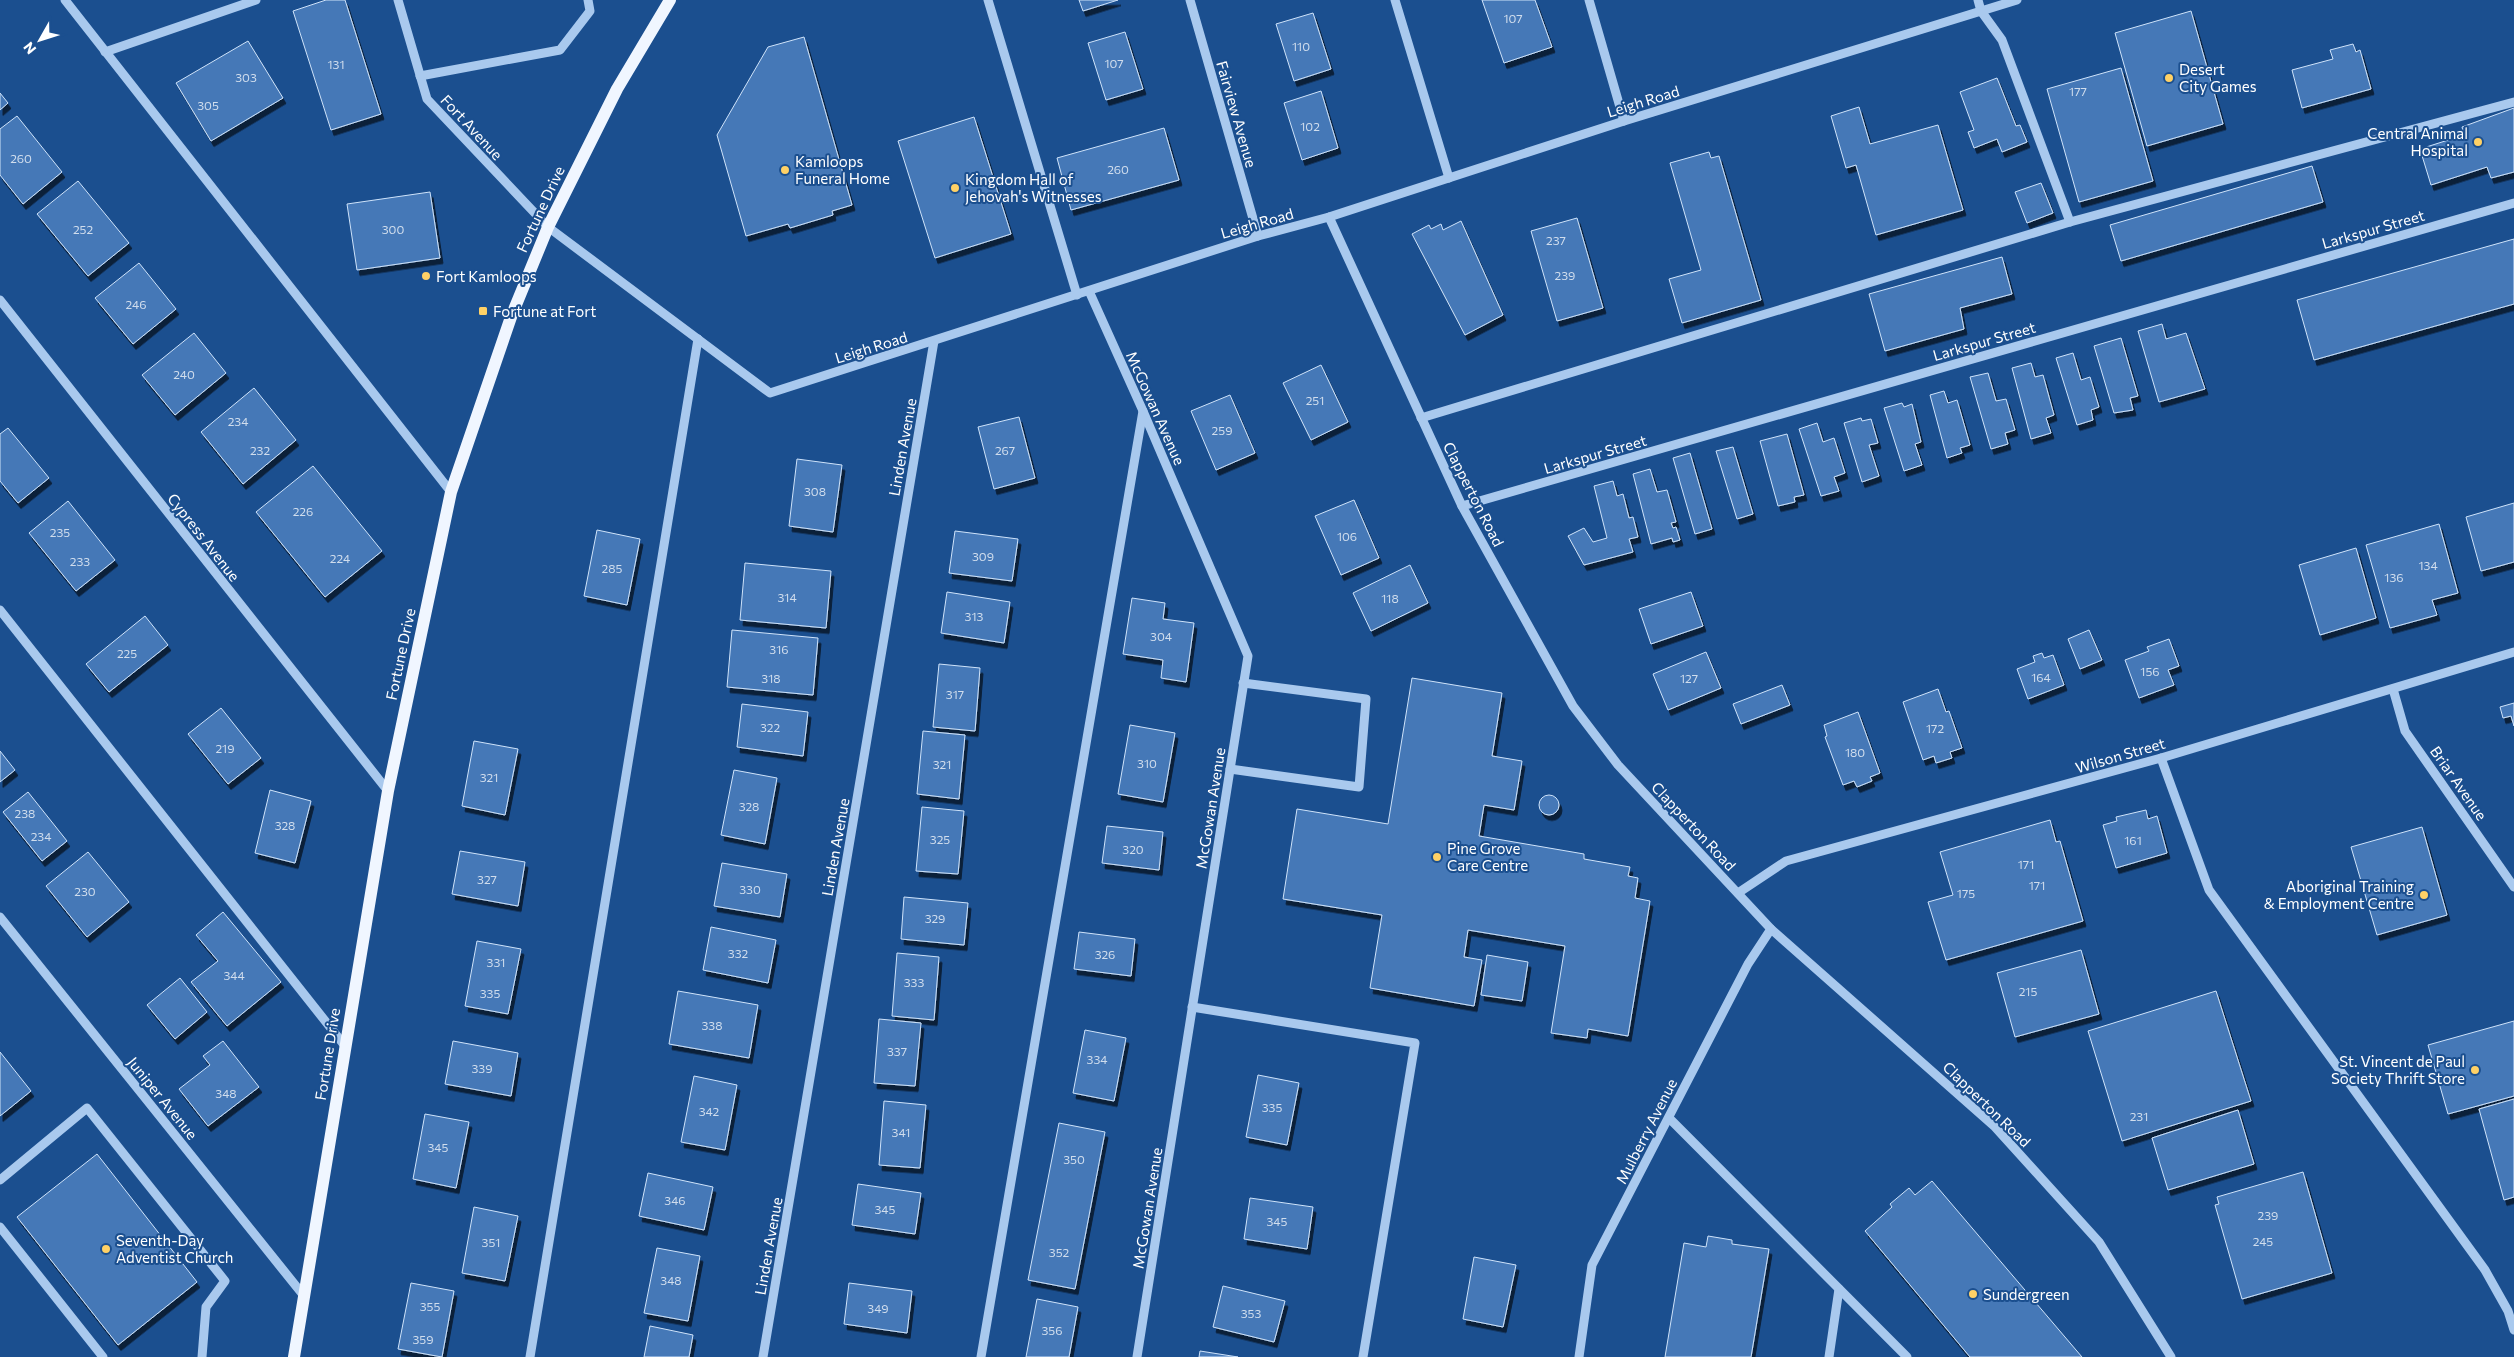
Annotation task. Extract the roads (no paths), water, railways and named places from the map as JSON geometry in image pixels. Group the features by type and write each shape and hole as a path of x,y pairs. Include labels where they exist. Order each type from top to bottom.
{"main road":[{"name":"Fortune Drive","path":"294,1357 388,791 451,492 511,317 548,227 618,89 670,0"}],"street":[{"path":"65,0 451,492"},
{"path":"105,52 256,0"},
{"name":"Fort Avenue","path":"398,0 427,99 548,227"},
{"path":"420,76 560,50 590,11 588,0"},
{"path":"988,0 1077,295"},
{"name":"Fairview Avenue","path":"1190,0 1258,236"},
{"path":"1395,0 1449,178"},
{"path":"1589,0 1624,121"},
{"path":"1978,0 1981,11 2002,40 2070,222"},
{"name":"Leigh Road","path":"548,227 770,393 1258,236 1329,218 1624,121 2017,0"},
{"path":"1421,418 2070,222 2514,102"},
{"name":"Larkspur Street","path":"1462,506 2514,202"},
{"name":"Clapperton Road","path":"1329,218 1462,506 1573,706 1618,766 1771,929 1995,1127 2099,1242 2172,1357"},
{"name":"McGowan Avenue","path":"1089,291 1143,411 1248,656 1137,1357"},
{"name":"Cypress Avenue","path":"0,300 388,791"},
{"path":"530,1357 698,339"},
{"name":"Linden Avenue","path":"763,1357 934,341"},
{"path":"981,1357 1143,411"},
{"path":"0,610 345,1046"},
{"name":"Wilson Street","path":"1738,893 1786,861 2161,758 2514,652"},
{"path":"1230,769 1359,787 1366,699 1243,683"},
{"name":"Briar Avenue","path":"2394,689 2406,731 2514,887"},
{"path":"2161,758 2209,890 2485,1270 2508,1310 2514,1330"},
{"name":"Juniper Avenue","path":"0,917 304,1296"},
{"name":"Mulberry Avenue","path":"1579,1357 1592,1266 1748,964 1771,929"},
{"path":"1192,1007 1415,1043 1363,1357"},
{"path":"0,1180 87,1108 225,1281 206,1307 202,1357"},
{"path":"1669,1118 1907,1357"},
{"path":"0,1227 103,1357"},
{"path":"1829,1357 1840,1289"}],"place":[{"name":"Desert City Games","path":"2169,78"},
{"name":"Central Animal Hospital","path":"2478,142"},
{"name":"Kamloops Funeral Home","path":"785,170"},
{"name":"Kingdom Hall of Jehovah's Witnesses","path":"955,188"},
{"name":"Fort Kamloops","path":"426,276"},
{"name":"Fortune at Fort","path":"483,311"},
{"name":"Pine Grove Care Centre","path":"1437,857"},
{"name":"Aboriginal Training & Employment Centre","path":"2424,895"},
{"name":"St. Vincent de Paul Society Thrift Store","path":"2475,1070"},
{"name":"Seventh-Day Adventist Church","path":"106,1249"},
{"name":"Sundergreen","path":"1973,1294"}]}
